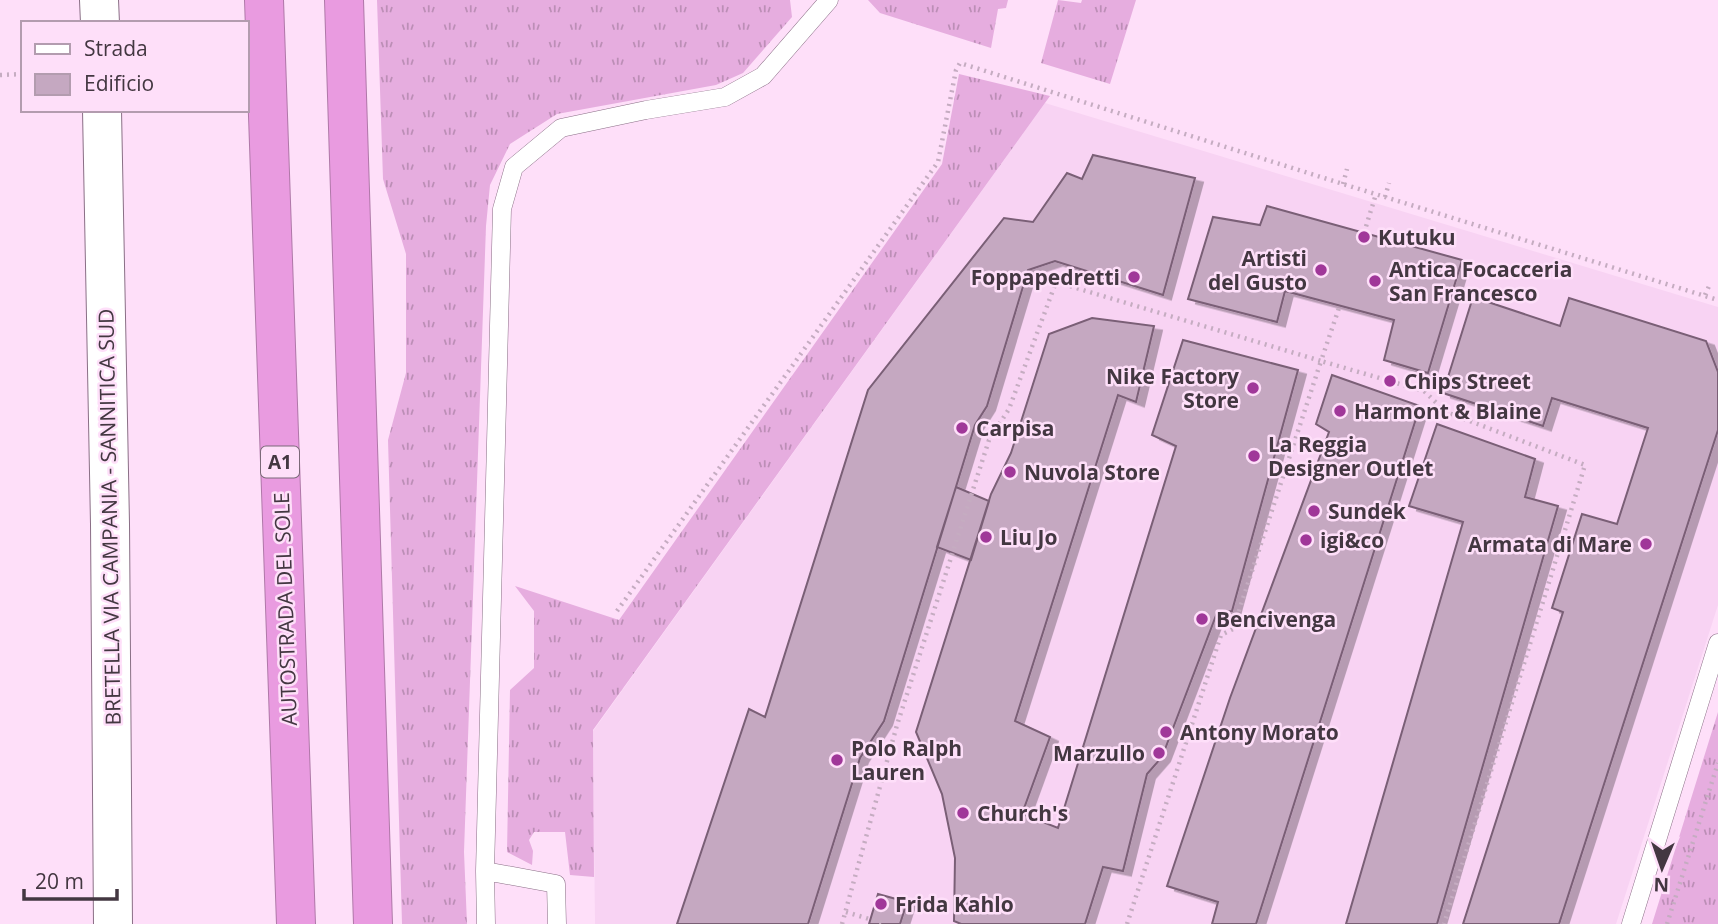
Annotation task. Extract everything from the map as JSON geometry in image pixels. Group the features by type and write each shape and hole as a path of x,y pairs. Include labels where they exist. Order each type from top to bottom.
{"highway":[{"name":"AUTOSTRADA DEL SOLE","path":"264,0 296,924"},
{"path":"344,0 373,924"}],"street":[{"path":"99,0 100,21"},
{"name":"BRETELLA VIA CAMPANIA - SANNITICA SUD","path":"102,112 110,524 113,924"}],"lane":[{"path":"486,924 485,871 502,209 514,167 561,128 725,97 763,76 829,0"},
{"path":"1631,924 1718,643"},
{"path":"485,871 555,884 556,924"}],"path":[{"path":"617,611 937,162 956,70 960,63 1718,300"},
{"path":"0,75 21,74"},
{"path":"1343,184 1347,169"},
{"path":"1385,197 1389,183"},
{"path":"1364,233 1376,194"},
{"path":"842,924 897,725 989,440 1009,409 1056,282 1424,391 1446,412 1585,465 1444,924"},
{"path":"1705,295 1710,284"},
{"path":"1127,924 1221,635 1233,629 1339,305"},
{"path":"1667,924 1718,763"},
{"path":"846,912 887,924"}],"shaded area":[{"name":"La Reggia Designer Outlet","path":"1045,103 1718,307 1718,605 1616,924 595,924 593,731"}],"green space":[{"path":"377,0 790,0 792,17 743,73 716,85 557,114 510,144 490,185 486,226 464,852 467,924 402,924 388,440 406,373 406,254 383,179"},
{"path":"868,0 1008,0 1006,8 998,9 991,48 880,13"},
{"path":"1058,0 1081,3 1082,0 1136,0 1110,84 1041,63"},
{"path":"959,74 1050,96 593,730 594,877 570,875 565,832 534,832 529,840 533,851 532,865 507,852 510,690 534,668 534,611 515,586 619,620 942,164"},
{"path":"1718,712 1718,924 1652,924"}],"building":[{"path":"1093,155 1195,178 1163,295 1055,261 1028,270 987,406 975,425 884,721 860,758 808,924 677,924 749,709 765,717 868,390 1004,218 1033,222 1067,173 1082,179"},
{"path":"1267,206 1462,260 1428,373 1384,360 1394,320 1285,291 1277,322 1188,299 1213,217 1260,225"},
{"path":"1473,297 1560,326 1569,298 1706,341 1718,372 1718,430 1559,924 1463,924 1563,612 1552,608 1582,514 1617,524 1648,428 1552,398 1543,426 1443,393"},
{"path":"1092,318 1154,326 1136,402 1118,395 1015,721 1050,737 1022,814 1058,828 1176,446 1152,435 1183,340 1298,370 1232,611 1217,613 1162,757 1147,774 1123,871 1103,867 1085,924 961,924 954,921 955,858 942,794 916,732 991,494 1011,453 1049,334"},
{"path":"1332,375 1420,406 1256,924 1212,924 1218,902 1167,886 1230,698 1329,432 1316,424"},
{"path":"1437,424 1535,459 1525,497 1558,506 1437,924 1346,924 1463,522 1409,506"},
{"path":"956,487 989,501 971,560 937,547"},
{"path":"878,894 907,902 900,924 869,924"}],"place":[{"name":"Kutuku","path":"1364,237"},
{"name":"Artisti del Gusto","path":"1321,270"},
{"name":"Foppapedretti","path":"1134,277"},
{"name":"Antica Focacceria San Francesco","path":"1375,281"},
{"name":"Chips Street","path":"1390,381"},
{"name":"Nike Factory Store","path":"1253,388"},
{"name":"Harmont & Blaine","path":"1340,411"},
{"name":"Carpisa","path":"962,428"},
{"name":"La Reggia Designer Outlet","path":"1254,456"},
{"name":"Nuvola Store","path":"1010,472"},
{"name":"Sundek","path":"1314,511"},
{"name":"Liu Jo","path":"986,537"},
{"name":"igi&co","path":"1306,540"},
{"name":"Armata di Mare","path":"1646,544"},
{"name":"Bencivenga","path":"1202,619"},
{"name":"Antony Morato","path":"1166,732"},
{"name":"Marzullo","path":"1159,753"},
{"name":"Polo Ralph Lauren","path":"837,760"},
{"name":"Church's","path":"963,813"},
{"name":"Frida Kahlo","path":"881,904"}]}
